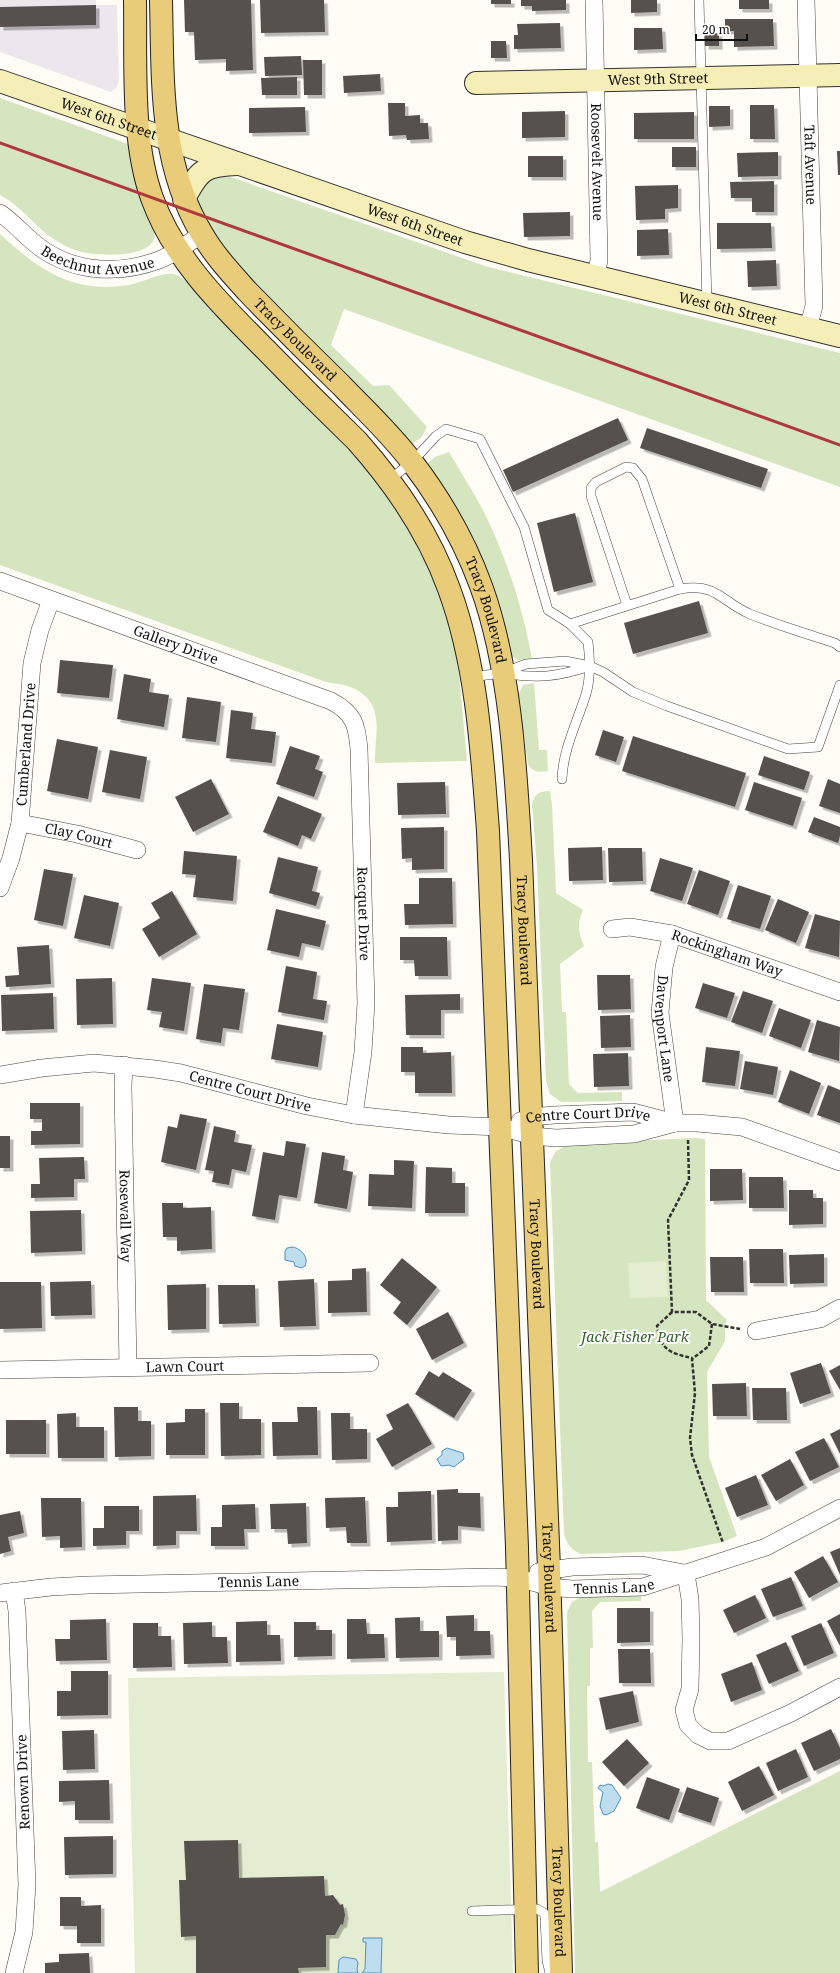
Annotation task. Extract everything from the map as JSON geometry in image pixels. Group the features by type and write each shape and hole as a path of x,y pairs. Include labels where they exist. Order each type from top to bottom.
{"main road":[{"name":"Tracy Boulevard","path":"135,0 139,129 142,158 152,198 162,223 178,250 207,289 356,441 390,480 422,529 449,589 460,621 471,677 488,824 518,1578 527,1973"},
{"name":"Tracy Boulevard","path":"161,0 164,108 171,157 184,199 202,234 224,266 373,418 412,462 441,504 469,556 488,609 502,673 508,708 518,805 549,1578 561,1973"}],"street":[{"name":"Roosevelt Avenue","path":"594,0 598,260 596,276"},
{"name":"Taft Avenue","path":"806,0 814,306 808,328"},
{"name":"West 9th Street","path":"476,83 840,75"},
{"name":"West 6th Street","path":"0,81 465,242 528,260 840,336"},
{"path":"184,199 195,177 208,168 220,164 243,164"},
{"name":"Beechnut Avenue","path":"0,213 31,240 50,254 72,264 86,268 104,270 122,269 160,259 178,250 202,234"},
{"name":"Gallery Drive","path":"0,581 331,701 341,706 349,714"},
{"name":"Cumberland Drive","path":"0,888 11,858 20,823 32,663 40,630 51,600"},
{"name":"Racquet Drive","path":"349,714 357,729 359,749 366,1003 363,1052 354,1115"},
{"name":"Clay Court","path":"20,823 77,834 137,850"},
{"name":"Rockingham Way","path":"612,929 630,927 672,934 840,992"},
{"name":"Davenport Lane","path":"672,934 664,967 660,1012 682,1123"},
{"name":"Centre Court Drive","path":"0,1075 42,1068 79,1065 124,1065 181,1073 300,1105 354,1115 442,1124 532,1127 633,1112 682,1123 742,1127 840,1162"},
{"name":"Rosewall Way","path":"124,1065 123,1086 128,1367"},
{"name":"Centre Court Drive","path":"532,1127 556,1138 634,1134 682,1123"},
{"path":"756,1331 820,1319 840,1308"},
{"name":"Lawn Court","path":"0,1370 370,1363"},
{"name":"Tennis Lane","path":"7,1592 96,1585 480,1577 549,1578 572,1589 643,1587 766,1547 840,1508"},
{"name":"Tennis Lane","path":"549,1578 572,1567 642,1565 686,1574"},
{"path":"686,1574 690,1599 691,1638 690,1689 684,1710 688,1725 698,1735 710,1741 728,1741 791,1713 840,1687"},
{"name":"Renown Drive","path":"7,1592 17,1619 27,1885 24,1932 14,1973"}],"lane":[{"path":"699,0 707,304"},
{"path":"390,480 412,462 436,436 446,429 480,439 524,527 548,610 570,624 588,642 590,666 586,693 566,751 562,779"},
{"path":"627,605 591,496 591,488 596,482 626,467 633,468 642,479 680,589"},
{"path":"570,624 680,589 696,586 712,590 749,613 834,643 840,647"},
{"path":"471,677 502,673 526,664 565,661 590,666 603,672 633,692 788,749 818,747 840,685"},
{"path":"502,673 528,678 566,674 590,666"},
{"path":"472,1911 525,1909"},
{"name":"Tracy Boulevard","path":"525,1909 537,1909 544,1913 547,1961 550,1973"}],"path":[{"path":"672,1312 668,1220 689,1180 682,1123"},
{"path":"712,1324 708,1346 692,1358 673,1354 659,1341 657,1326 672,1312 696,1312 712,1324 725,1327"},
{"path":"692,1358 695,1394 690,1438 692,1455 723,1542"}],"shaded area":[{"path":"0,0 96,0 96,5 117,5 119,80 117,87 111,92 0,52"}],"green space":[{"path":"0,98 128,144 134,174 143,203 154,226 155,234 153,242 146,248 136,252 124,254 112,255 78,251 65,246 49,236 20,209 0,195"},
{"path":"225,175 485,266 840,353 840,487 344,309 331,345 373,386 389,385 427,427 421,438 411,444 247,276 215,236 204,218 199,202 199,196 200,191 206,183 210,180"},
{"path":"0,234 14,247 43,268 74,282 91,286 109,287 129,285 168,274 173,274 183,279 206,305 357,457 387,494 404,521 425,561 445,611 455,650 459,675 467,761 375,763 377,731 375,711 371,703 364,695 353,688 326,682 0,565"},
{"path":"449,452 482,508 494,533 514,586 532,659 518,660 510,655 496,602 479,555 443,487 427,464 435,457"},
{"path":"534,683 539,750 547,750 548,771 539,772 532,769 528,764 518,696 523,685"},
{"path":"550,791 556,893 583,910 579,928 580,937 584,946 560,964 562,1012 566,1012 569,1084 578,1093 622,1092 622,1101 561,1102 550,1094 546,1081 537,866 532,804 536,795"},
{"name":"Jack Fisher Park","path":"695,1138 705,1139 706,1300 727,1320 725,1327 725,1341 707,1372 709,1457 737,1536 723,1542 679,1551 581,1554 570,1546 564,1533 550,1162 556,1151 570,1144"},
{"path":"666,1261 668,1297 630,1298 628,1263"},
{"path":"641,1594 641,1601 600,1602 592,1611 593,1648 590,1648 590,1686 587,1686 588,1762 592,1762 595,1842 598,1842 600,1892 840,1771 840,1973 575,1973 567,1612 572,1602 581,1597"},
{"path":"504,1672 513,1973 135,1973 128,1678"}],"water":[{"path":"293,1247 304,1254 306,1263 305,1266 301,1268 295,1266 294,1262 285,1260 285,1251 287,1248"},
{"path":"447,1448 463,1453 464,1459 454,1467 449,1465 441,1466 437,1459 442,1455 442,1451"},
{"path":"608,1784 612,1785 621,1798 614,1811 606,1815 603,1814 600,1806 603,1792 598,1788 600,1785 603,1786"},
{"path":"363,1938 382,1938 381,1973 362,1973 365,1969 366,1942 363,1942"},
{"path":"343,1957 356,1959 358,1963 358,1973 338,1973 339,1960"}],"building":[{"path":"184,0 251,0 253,70 226,71 226,59 195,60 194,32 185,32"},
{"path":"260,0 324,0 325,32 261,33"},
{"path":"491,0 511,0 511,4 491,4"},
{"path":"521,0 566,0 566,10 532,11 532,6 521,6"},
{"path":"631,0 657,0 657,12 631,13"},
{"path":"739,0 769,0 769,9 739,9"},
{"path":"96,5 96,25 0,27 0,7"},
{"path":"725,19 773,19 774,46 734,47 734,31 725,31"},
{"path":"560,23 561,48 514,49 514,35 518,35 517,24"},
{"path":"634,28 662,28 663,49 634,50"},
{"path":"719,33 719,46 705,46 705,34"},
{"path":"491,41 506,41 507,58 491,58"},
{"path":"301,56 302,75 265,76 264,57"},
{"path":"303,60 322,60 322,95 304,95"},
{"path":"380,74 381,91 344,93 343,76"},
{"path":"297,77 297,95 262,95 261,78"},
{"path":"388,103 405,103 405,116 420,115 420,123 428,123 429,139 407,140 406,135 389,136"},
{"path":"750,105 774,105 775,139 750,139"},
{"path":"709,106 730,106 730,126 709,127"},
{"path":"305,107 306,132 249,133 249,108"},
{"path":"565,111 565,137 522,138 522,112"},
{"path":"694,112 694,139 634,139 634,113"},
{"path":"672,147 696,147 696,167 672,167"},
{"path":"837,151 840,151 840,175 838,175"},
{"path":"778,152 778,176 738,177 737,153"},
{"path":"528,156 563,156 563,177 528,177"},
{"path":"774,181 774,212 752,212 752,198 731,198 730,182"},
{"path":"678,185 678,208 665,209 665,219 636,220 635,186"},
{"path":"570,212 570,236 524,237 523,213"},
{"path":"717,223 771,223 772,248 717,249"},
{"path":"668,229 669,255 637,256 637,230"},
{"path":"776,260 777,286 748,287 747,261"},
{"path":"618,418 628,440 513,492 503,470"},
{"path":"647,428 768,469 761,488 640,448"},
{"path":"575,513 593,582 554,592 537,523"},
{"path":"699,601 708,633 633,654 624,623"},
{"path":"60,660 113,665 109,698 57,693"},
{"path":"124,674 151,679 149,692 169,695 164,727 117,719"},
{"path":"187,697 221,702 216,742 182,738"},
{"path":"231,710 253,713 251,729 276,732 272,763 226,758"},
{"path":"603,730 624,737 616,762 595,755"},
{"path":"633,736 746,773 735,807 622,771"},
{"path":"57,739 98,747 88,799 47,791"},
{"path":"290,746 320,756 315,769 323,772 314,797 276,784"},
{"path":"110,750 147,757 140,799 102,792"},
{"path":"764,756 810,772 804,790 758,775"},
{"path":"211,779 229,814 193,832 175,797"},
{"path":"828,779 840,784 840,813 819,806"},
{"path":"445,782 446,814 398,815 397,783"},
{"path":"754,782 802,798 793,826 745,810"},
{"path":"278,796 322,814 311,839 302,835 298,846 263,832"},
{"path":"814,817 840,827 838,843 808,832"},
{"path":"444,827 444,869 412,870 412,858 402,859 401,828"},
{"path":"602,847 603,880 569,881 568,848"},
{"path":"608,848 642,848 643,881 609,882"},
{"path":"184,851 237,856 233,901 193,897 196,875 182,874"},
{"path":"278,857 318,867 312,891 320,893 316,906 269,893"},
{"path":"660,858 693,868 682,901 650,891"},
{"path":"44,869 73,874 63,926 34,920"},
{"path":"699,870 730,881 718,915 687,904"},
{"path":"419,878 452,878 453,924 405,925 404,904 419,904"},
{"path":"738,885 771,896 760,929 727,919"},
{"path":"172,891 197,934 159,957 142,929 160,918 151,903"},
{"path":"84,895 119,903 110,946 74,938"},
{"path":"778,899 809,912 796,943 765,930"},
{"path":"276,909 326,921 320,947 302,943 299,957 267,950"},
{"path":"815,914 840,921 839,957 805,948"},
{"path":"400,937 447,937 448,976 415,976 414,960 400,960"},
{"path":"49,945 51,984 6,987 5,976 19,975 17,947"},
{"path":"286,966 317,972 313,999 327,1001 324,1020 278,1012"},
{"path":"597,975 630,975 631,1009 598,1010"},
{"path":"112,978 113,1024 77,1025 76,979"},
{"path":"152,978 191,983 184,1031 159,1027 162,1012 147,1010"},
{"path":"703,983 735,993 727,1018 695,1008"},
{"path":"204,984 245,989 239,1030 223,1028 221,1043 196,1039"},
{"path":"743,991 773,1001 762,1033 731,1022"},
{"path":"53,993 54,1029 2,1031 1,995"},
{"path":"460,994 460,1010 441,1010 441,1035 406,1035 405,995"},
{"path":"779,1008 811,1020 801,1048 769,1036"},
{"path":"630,1015 631,1047 601,1048 600,1016"},
{"path":"817,1020 840,1027 839,1061 808,1052"},
{"path":"277,1024 323,1032 318,1067 271,1059"},
{"path":"401,1047 423,1047 423,1053 451,1052 452,1093 415,1093 415,1072 401,1072"},
{"path":"706,1047 740,1051 735,1086 702,1082"},
{"path":"628,1053 629,1086 594,1087 593,1054"},
{"path":"745,1061 778,1067 773,1095 740,1089"},
{"path":"790,1070 821,1083 809,1114 778,1102"},
{"path":"828,1085 840,1090 840,1123 817,1115"},
{"path":"30,1103 80,1103 80,1144 31,1145 31,1131 42,1131 42,1119 30,1119"},
{"path":"180,1114 207,1119 196,1170 161,1162 168,1126 177,1128"},
{"path":"214,1126 236,1131 234,1142 252,1145 246,1172 232,1169 229,1185 212,1182 214,1171 205,1170"},
{"path":"0,1136 10,1136 10,1168 0,1168"},
{"path":"286,1141 306,1144 297,1198 279,1195 275,1220 252,1216 263,1152 284,1156"},
{"path":"322,1152 345,1156 343,1170 353,1172 347,1209 314,1203"},
{"path":"84,1157 85,1179 74,1179 74,1197 31,1198 31,1184 40,1184 39,1158"},
{"path":"394,1160 414,1161 412,1208 368,1206 369,1174 394,1175"},
{"path":"426,1167 452,1168 452,1183 465,1183 465,1213 425,1213"},
{"path":"710,1169 742,1169 743,1200 710,1201"},
{"path":"749,1177 783,1177 784,1208 749,1208"},
{"path":"789,1190 813,1190 813,1198 823,1198 823,1224 789,1225"},
{"path":"162,1203 183,1203 183,1208 211,1207 212,1249 177,1251 177,1237 163,1237"},
{"path":"81,1210 82,1251 31,1253 30,1211"},
{"path":"749,1249 783,1249 784,1283 750,1283"},
{"path":"824,1254 824,1283 790,1284 789,1255"},
{"path":"710,1257 743,1257 744,1292 711,1292"},
{"path":"402,1258 437,1287 407,1325 393,1313 401,1302 380,1285"},
{"path":"366,1268 367,1312 328,1313 328,1281 352,1280 352,1269"},
{"path":"314,1279 316,1326 280,1327 278,1281"},
{"path":"91,1281 92,1315 51,1316 50,1282"},
{"path":"0,1282 41,1282 42,1328 0,1329"},
{"path":"206,1284 206,1329 168,1330 167,1285"},
{"path":"218,1285 255,1285 256,1323 219,1324"},
{"path":"448,1312 464,1343 432,1360 416,1329"},
{"path":"821,1363 831,1393 800,1404 790,1373"},
{"path":"840,1365 840,1390 829,1371"},
{"path":"429,1371 439,1377 443,1372 472,1390 454,1418 415,1394"},
{"path":"746,1383 747,1416 713,1416 712,1384"},
{"path":"752,1388 786,1388 787,1420 753,1420"},
{"path":"220,1403 239,1403 239,1419 261,1419 261,1455 221,1456"},
{"path":"408,1403 432,1444 392,1467 376,1439 393,1429 386,1415"},
{"path":"114,1407 138,1407 138,1421 151,1421 151,1456 115,1457"},
{"path":"297,1407 317,1407 318,1455 273,1456 272,1422 298,1422"},
{"path":"185,1409 205,1409 205,1455 166,1455 166,1423 185,1422"},
{"path":"76,1413 76,1427 104,1427 104,1458 58,1458 57,1414"},
{"path":"331,1413 350,1413 350,1429 367,1429 367,1459 332,1460"},
{"path":"6,1420 46,1420 46,1454 6,1454"},
{"path":"840,1429 840,1454 830,1434"},
{"path":"824,1438 839,1467 810,1481 795,1452"},
{"path":"790,1459 804,1485 776,1501 761,1475"},
{"path":"756,1475 768,1505 737,1517 725,1488"},
{"path":"458,1489 458,1493 480,1493 481,1528 458,1526 458,1540 438,1541 437,1490"},
{"path":"431,1491 432,1540 387,1542 386,1507 398,1507 398,1492"},
{"path":"196,1495 197,1531 176,1531 176,1545 153,1546 153,1496"},
{"path":"365,1497 367,1543 347,1543 346,1527 326,1528 325,1498"},
{"path":"41,1498 81,1498 82,1547 60,1548 60,1536 42,1537"},
{"path":"306,1503 307,1543 288,1544 287,1529 271,1529 270,1504"},
{"path":"255,1504 256,1529 244,1529 245,1546 211,1546 211,1527 222,1527 222,1505"},
{"path":"104,1506 139,1506 139,1531 126,1531 126,1545 93,1546 93,1528 104,1528"},
{"path":"20,1511 24,1533 8,1537 11,1551 0,1554 0,1515"},
{"path":"840,1548 840,1575 830,1552"},
{"path":"823,1556 838,1582 809,1598 794,1572"},
{"path":"791,1577 803,1606 773,1617 761,1589"},
{"path":"755,1595 766,1618 734,1633 723,1610"},
{"path":"617,1608 650,1608 650,1642 617,1643"},
{"path":"840,1614 840,1646 827,1621"},
{"path":"474,1615 474,1631 490,1631 491,1655 456,1656 456,1637 447,1637 446,1616"},
{"path":"420,1617 420,1631 439,1631 439,1657 396,1658 395,1618"},
{"path":"106,1619 107,1660 56,1661 55,1639 70,1639 70,1620"},
{"path":"347,1619 366,1619 367,1634 384,1634 385,1658 347,1659"},
{"path":"267,1621 267,1635 280,1635 281,1661 236,1662 236,1622"},
{"path":"212,1622 212,1637 227,1637 228,1663 184,1664 183,1623"},
{"path":"294,1622 316,1622 316,1630 332,1630 332,1656 294,1657"},
{"path":"133,1623 158,1623 158,1636 171,1636 172,1667 133,1668"},
{"path":"821,1623 834,1653 804,1666 791,1636"},
{"path":"786,1642 799,1671 769,1684 756,1655"},
{"path":"618,1649 650,1649 651,1683 619,1683"},
{"path":"752,1662 762,1690 731,1702 721,1674"},
{"path":"71,1671 108,1671 108,1715 57,1716 57,1691 71,1691"},
{"path":"633,1691 639,1722 606,1730 599,1698"},
{"path":"831,1729 840,1748 840,1759 814,1771 801,1743"},
{"path":"94,1730 95,1769 63,1770 62,1731"},
{"path":"627,1739 649,1763 624,1786 602,1762"},
{"path":"796,1749 808,1777 778,1791 766,1763"},
{"path":"759,1766 774,1795 742,1811 728,1782"},
{"path":"647,1777 680,1789 669,1820 636,1808"},
{"path":"109,1780 110,1820 75,1820 75,1801 59,1802 59,1781"},
{"path":"687,1787 719,1798 711,1823 678,1812"},
{"path":"113,1836 113,1874 65,1875 64,1837"},
{"path":"238,1840 239,1878 324,1876 325,1896 333,1895 340,1905 343,1904 345,1915 343,1925 341,1924 335,1935 326,1935 326,1967 298,1968 299,1973 196,1973 196,1936 181,1937 179,1880 186,1880 184,1841"},
{"path":"60,1897 81,1897 81,1906 101,1905 101,1943 77,1943 77,1926 60,1926"},
{"path":"89,1953 90,1973 45,1973 45,1963 59,1962 59,1954"}],"railway":[{"path":"0,143 840,445"}]}
